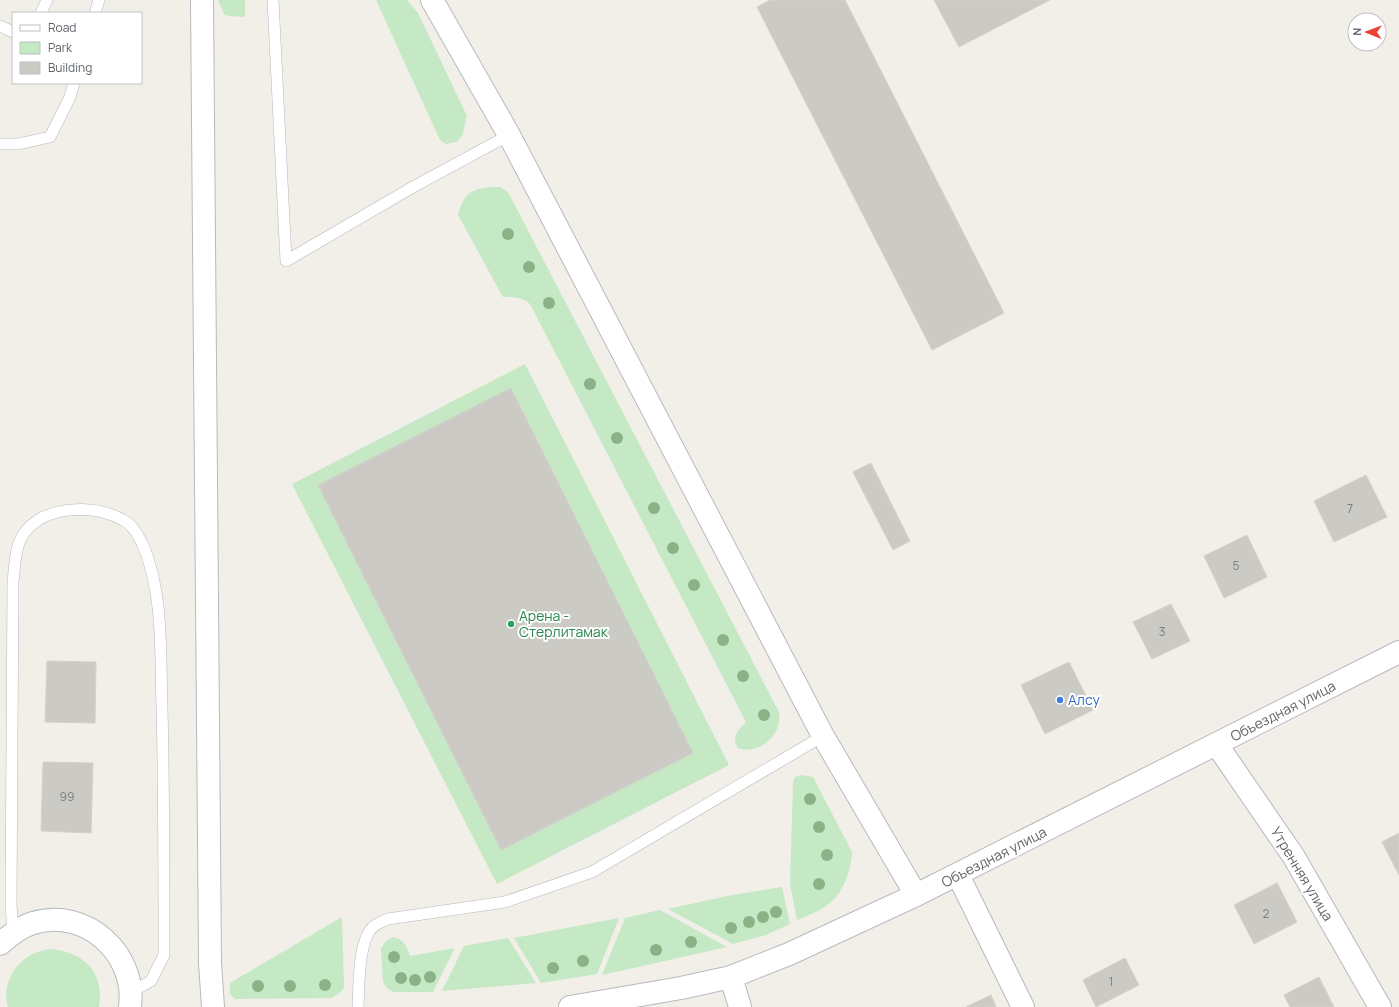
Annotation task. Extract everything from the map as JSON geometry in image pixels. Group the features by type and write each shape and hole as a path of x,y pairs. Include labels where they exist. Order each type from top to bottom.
{"street":[{"path":"202,0 210,963 213,1007"},
{"path":"432,0 509,135 823,736 916,895"},
{"name":"Объездная улица","path":"570,1007 681,988 731,977 789,954 958,875 1399,652"},
{"name":"Утренняя улица","path":"1217,745 1294,856 1380,1007"},
{"path":"958,875 1024,1007"},
{"path":"6,938 33,923 56,920 78,923 99,934 116,949 126,970 131,1000"},
{"path":"731,977 740,1007"}],"lane":[{"path":"41,12 47,0"},
{"path":"95,12 99,0"},
{"path":"273,0 286,261 413,187 509,135"},
{"path":"0,26 12,32"},
{"path":"0,144 18,144 50,136 70,97 74,84"},
{"path":"6,938 11,896 13,589 17,552 24,532 40,518 58,511 80,510 103,512 123,520 136,531 141,541 155,585 160,635 164,779 164,955 151,981 131,1000"},
{"path":"358,1007 362,959 366,939 374,926 388,920 505,902 592,872 823,736"}],"green space":[{"path":"218,0 245,0 245,17 229,16 224,14"},
{"path":"376,0 407,0 418,13 467,116 462,136 456,142 446,144 440,140"},
{"path":"500,187 508,192 779,712 777,728 768,741 761,746 746,750 738,748 735,737 746,722 530,304 518,298 503,297 458,215 463,202 469,194 478,189"},
{"name":"Арена - Стерлитамак","path":"525,364 729,765 497,884 292,484"},
{"path":"802,775 813,777 852,852 848,875 837,896 823,908 797,920 790,884 793,782 795,777"},
{"path":"782,887 790,924 766,935 733,944 668,909 732,895"},
{"path":"660,910 727,947 602,975 625,918"},
{"path":"342,917 344,987 340,993 331,998 235,999 230,994 230,983"},
{"path":"619,918 597,974 541,983 514,938"},
{"path":"393,937 403,942 410,956 455,948 433,992 394,992 387,988 383,982 381,949 386,941"},
{"path":"508,938 536,983 442,991 464,946"},
{"path":"50,949 73,954 90,966 99,984 99,1007 8,1007 6,991 11,975 16,968 28,957 37,952"}],"building":[{"path":"770,0 845,0 1004,313 932,350 757,7"},
{"path":"934,0 1050,0 959,47"},
{"name":"Арена - Стерлитамак","path":"511,388 693,753 501,850 318,485"},
{"path":"871,463 910,541 893,550 853,472"},
{"path":"1366,475 1387,517 1334,542 1314,501"},
{"path":"1247,535 1267,577 1224,598 1204,556"},
{"path":"1171,604 1190,641 1152,659 1133,622"},
{"path":"47,661 96,662 95,723 45,722"},
{"path":"1069,662 1093,710 1045,734 1021,685"},
{"path":"43,762 93,763 91,833 41,831"},
{"path":"1399,833 1399,875 1382,842"},
{"path":"1277,883 1297,922 1254,944 1234,905"},
{"path":"1125,958 1139,985 1096,1007 1083,980"},
{"path":"1319,977 1334,1007 1290,1007 1284,995"},
{"path":"991,995 996,1007 966,1007"}],"place":[{"name":"Арена - Стерлитамак","path":"511,624"},
{"name":"Алсу","path":"1060,700"}]}
